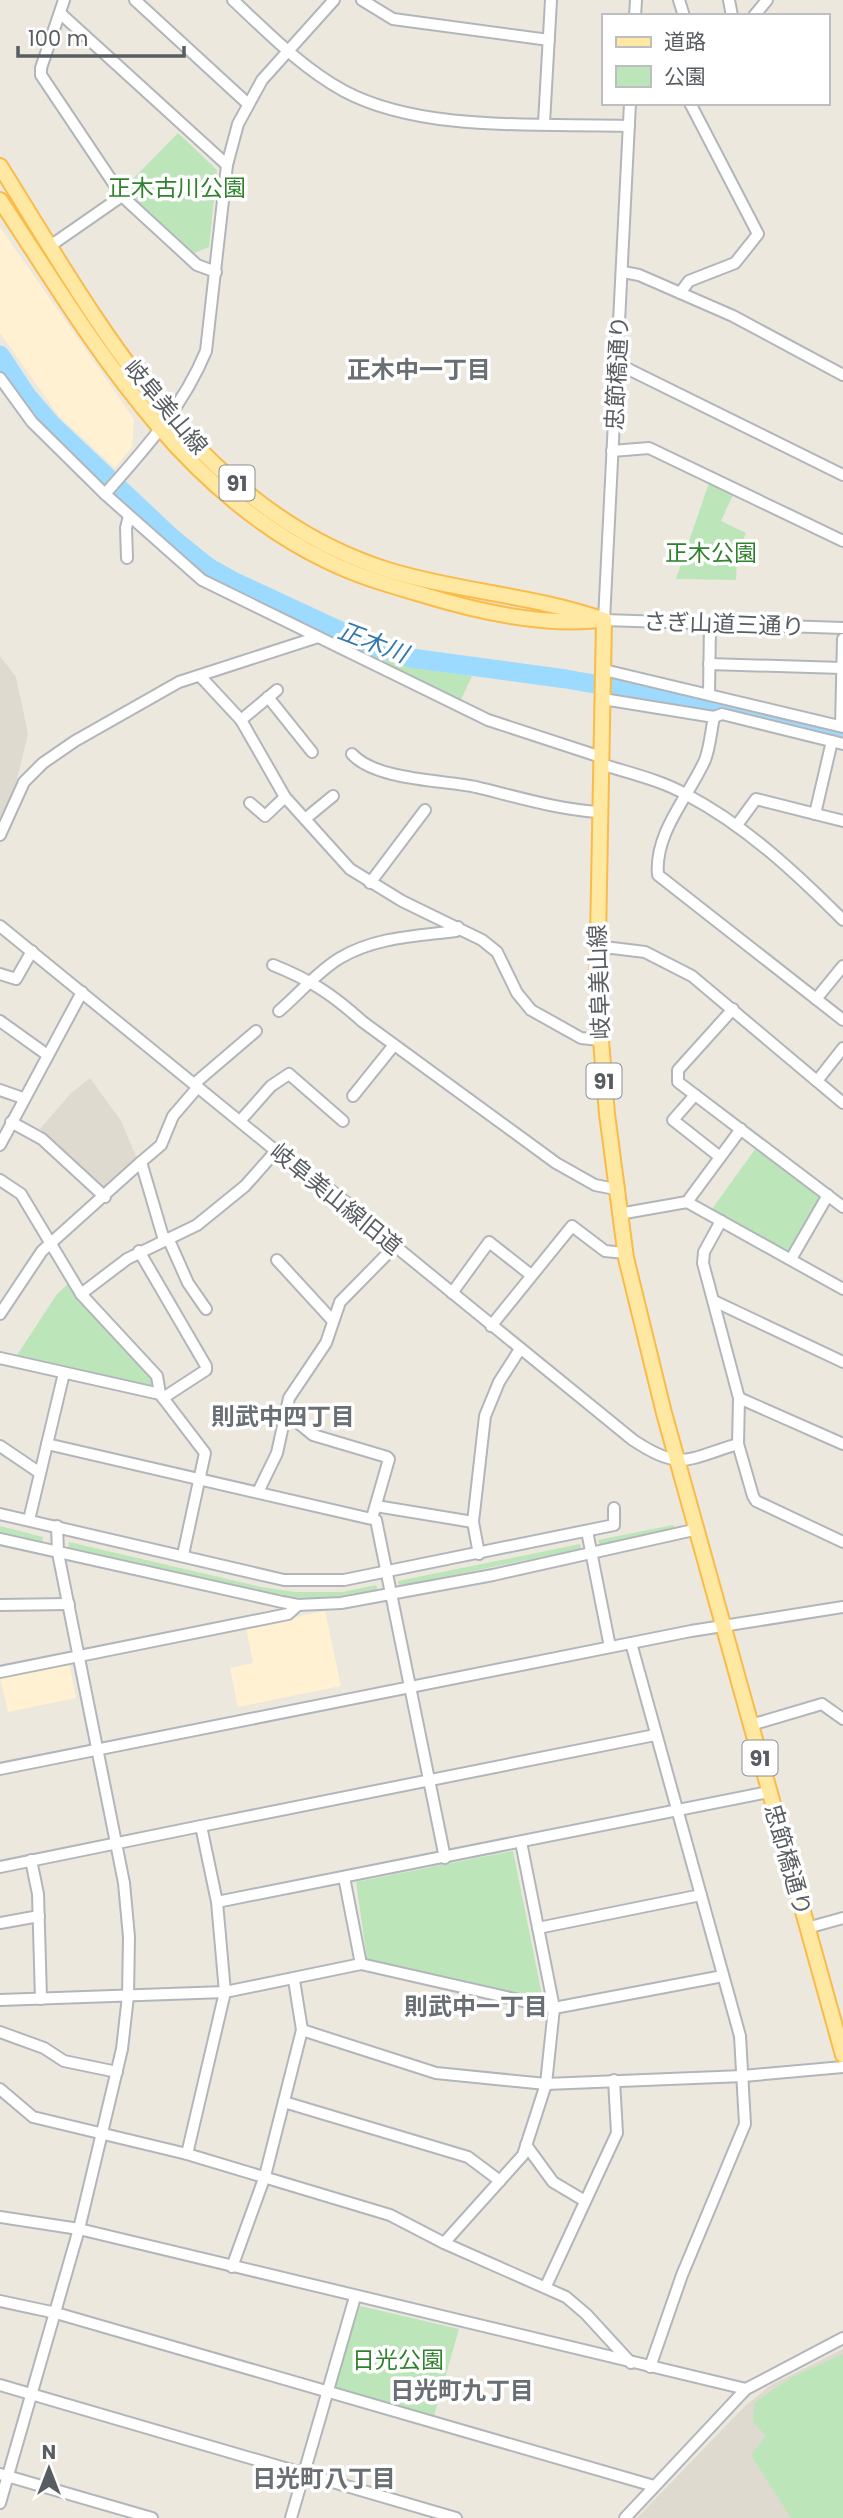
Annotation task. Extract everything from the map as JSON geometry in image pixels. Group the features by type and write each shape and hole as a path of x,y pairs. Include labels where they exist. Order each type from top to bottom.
{"main road":[{"name":"岐阜美山線","path":"0,166 146,390 165,424"},
{"name":"岐阜美山線","path":"0,200 136,402 274,514 330,546 385,569 445,586 572,608 604,620 596,946 600,1040 615,1189 625,1253 678,1461"},
{"name":"忠節橋通り","path":"678,1461 843,2055"}],"street":[{"path":"64,0 41,75 122,196 197,265 216,272"},
{"path":"135,0 247,103"},
{"path":"233,0 287,51 346,92 402,113 451,120 629,126"},
{"path":"107,492 165,424 196,375 206,351 227,165 238,124 247,103 262,80 334,0"},
{"path":"362,0 393,19 549,40"},
{"path":"544,123 551,0"},
{"path":"756,14 767,0"},
{"path":"60,13 227,165"},
{"name":"忠節橋通り","path":"604,620 631,105"},
{"path":"680,293 689,281 735,263 758,234 691,105"},
{"path":"50,246 122,196"},
{"path":"623,272 680,293 801,350 843,374"},
{"path":"618,364 843,475"},
{"path":"0,378 32,422 129,516 202,580 488,720 685,793 737,825 806,884 843,920"},
{"path":"612,451 649,448 843,541"},
{"path":"127,558 126,528 129,516"},
{"name":"さぎ山道三通り","path":"604,620 843,628"},
{"path":"709,694 710,624"},
{"path":"0,835 24,782 43,763 168,688 318,637"},
{"path":"603,673 709,694 842,727 843,639"},
{"path":"709,664 842,668"},
{"path":"201,676 241,720 285,797 350,869 370,883 458,927 496,952 517,993 531,1010 581,1038 600,1040"},
{"path":"241,720 273,693 312,752"},
{"path":"603,696 714,717 722,714 838,742 815,814"},
{"path":"714,717 705,758 668,828 657,865 658,875 843,1020"},
{"path":"352,754 366,765 391,772 474,787 560,810 598,813"},
{"path":"305,819 333,796"},
{"path":"250,803 265,816 285,797"},
{"path":"737,825 756,799 843,821"},
{"path":"370,883 425,810"},
{"name":"岐阜美山線旧道","path":"0,926 276,1152 328,1188 388,1236 395,1246 491,1326 633,1440 660,1458 678,1461"},
{"path":"279,1011 330,965 353,951 390,940 456,931 458,927"},
{"path":"596,946 645,952 692,975 843,1103"},
{"path":"0,974 16,979 32,951"},
{"path":"273,965 313,981 394,1045 556,1163 595,1185 615,1189"},
{"path":"816,999 843,967"},
{"path":"0,1144 46,1054 82,992"},
{"path":"733,1009 678,1070 678,1082 843,1207"},
{"path":"0,1021 46,1054"},
{"path":"0,1314 49,1244 161,1145 173,1116 196,1085 256,1031"},
{"path":"353,1096 394,1045"},
{"path":"817,1081 839,1061 843,1048"},
{"path":"240,1121 271,1086 289,1074 343,1121"},
{"path":"0,1090 23,1098"},
{"path":"695,1096 673,1120 720,1157"},
{"path":"11,1122 42,1139 105,1197"},
{"path":"687,1202 741,1129"},
{"path":"81,1294 139,1251 197,1225 245,1186 276,1152"},
{"path":"141,1163 166,1239 188,1283 206,1309"},
{"path":"0,1180 22,1194 49,1244 81,1294 157,1376 162,1396 205,1453 183,1555"},
{"path":"790,1259 828,1195"},
{"path":"619,1214 687,1202 843,1289"},
{"path":"721,1220 704,1252 703,1263 739,1398 738,1444 756,1501 843,1542"},
{"path":"491,1326 572,1226 605,1251 625,1253"},
{"path":"452,1293 489,1242 531,1275"},
{"path":"258,1492 277,1453 289,1398 326,1343 340,1302 395,1246"},
{"path":"0,1358 162,1396 206,1370 139,1251"},
{"path":"277,1260 333,1321"},
{"path":"714,1301 843,1362"},
{"path":"479,1554 473,1522 485,1416 499,1382 520,1349"},
{"path":"29,1520 64,1373"},
{"path":"739,1398 843,1444"},
{"path":"285,1412 313,1435 389,1459 372,1518"},
{"path":"47,1444 372,1518 377,1523 445,1858"},
{"path":"678,1461 738,1444"},
{"path":"0,1446 40,1473"},
{"path":"376,1506 473,1522"},
{"path":"0,1514 284,1580 344,1580 614,1525 614,1508"},
{"path":"0,2502 4,2475 32,2395 79,2229 117,2072 128,1996 129,1937 116,1843 58,1553 57,1526"},
{"path":"0,1539 299,1605 341,1603 391,1594 698,1529"},
{"path":"587,1531 610,1647"},
{"path":"0,1605 69,1604"},
{"path":"0,1672 288,1614 299,1605"},
{"path":"0,1769 724,1625 843,1607"},
{"path":"631,1643 740,2036 745,2124 682,2275 650,2367"},
{"path":"751,1725 822,1704 843,1719"},
{"path":"0,1867 655,1735"},
{"path":"217,1902 768,1792"},
{"path":"187,2154 225,1992 217,1902 201,1826"},
{"path":"444,2243 523,2155 545,2084 554,2008 521,1842"},
{"path":"31,1860 39,1916 41,1999"},
{"path":"344,1877 361,1964"},
{"path":"538,1928 701,1895"},
{"path":"0,1923 39,1916"},
{"path":"807,1928 843,1919"},
{"path":"0,2000 225,1992 361,1964 554,2008 723,1976"},
{"path":"232,2267 265,2176 302,2030 293,1980"},
{"path":"302,2030 436,2073 545,2084 743,2076 843,2067"},
{"path":"0,2032 44,2048 64,2061 117,2072"},
{"path":"546,2286 617,2133 614,2080"},
{"path":"0,2089 33,2117 187,2154 390,2215 444,2243 566,2297 586,2314 631,2363"},
{"path":"284,2102 468,2157 500,2181"},
{"path":"526,2145 553,2182 585,2201"},
{"path":"0,2217 79,2229 746,2389"},
{"path":"291,2518 355,2297"},
{"path":"0,2301 56,2313 654,2486"},
{"path":"625,2518 746,2389 843,2338"},
{"path":"0,2385 456,2518"},
{"path":"4,2475 152,2518"}],"shaded area":[{"path":"0,227 134,419 132,447 115,468 58,415 0,333"},
{"path":"0,656 16,677 28,734 14,791 0,823"},
{"path":"90,1078 121,1121 138,1161 108,1187 103,1188 40,1129 71,1093"},
{"path":"325,1611 341,1686 238,1707 230,1668 253,1663 246,1627"},
{"path":"66,1664 70,1667 76,1698 8,1712 0,1677"},
{"path":"843,2349 843,2518 637,2518 745,2406 771,2385"}],"green space":[{"name":"正木古川公園","path":"178,133 217,170 209,247 194,253 124,188"},
{"name":"正木公園","path":"709,483 733,495 721,521 746,533 737,555 736,580 676,579"},
{"path":"351,647 391,662 472,676 460,702 349,650"},
{"path":"756,1148 819,1195 820,1200 790,1249 785,1251 712,1209"},
{"path":"68,1284 133,1354 155,1383 152,1386 17,1355 57,1294"},
{"path":"673,1525 676,1530 600,1546 598,1540"},
{"path":"0,1526 43,1537 42,1543 0,1534"},
{"path":"69,1542 261,1587 295,1592 342,1592 376,1585 378,1590 318,1599 277,1596 68,1549"},
{"path":"580,1544 581,1549 399,1586 398,1581"},
{"path":"513,1851 543,2000 367,1959 356,1882"},
{"name":"日光公園","path":"360,2306 459,2329 434,2416 338,2389 335,2385"},
{"path":"843,2354 843,2518 791,2518 751,2455 766,2436 753,2422 754,2403 792,2377"}],"waterway":[{"name":"正木川","path":"0,355 27,396 52,425 172,538 208,567 373,646 411,658 566,679 713,705 843,736"}],"district":[{"name":"正木中一丁目","path":"419,369"},
{"name":"則武中四丁目","path":"283,1416"},
{"name":"則武中一丁目","path":"476,2006"},
{"name":"日光町九丁目","path":"462,2390"},
{"name":"日光町八丁目","path":"324,2478"}]}
